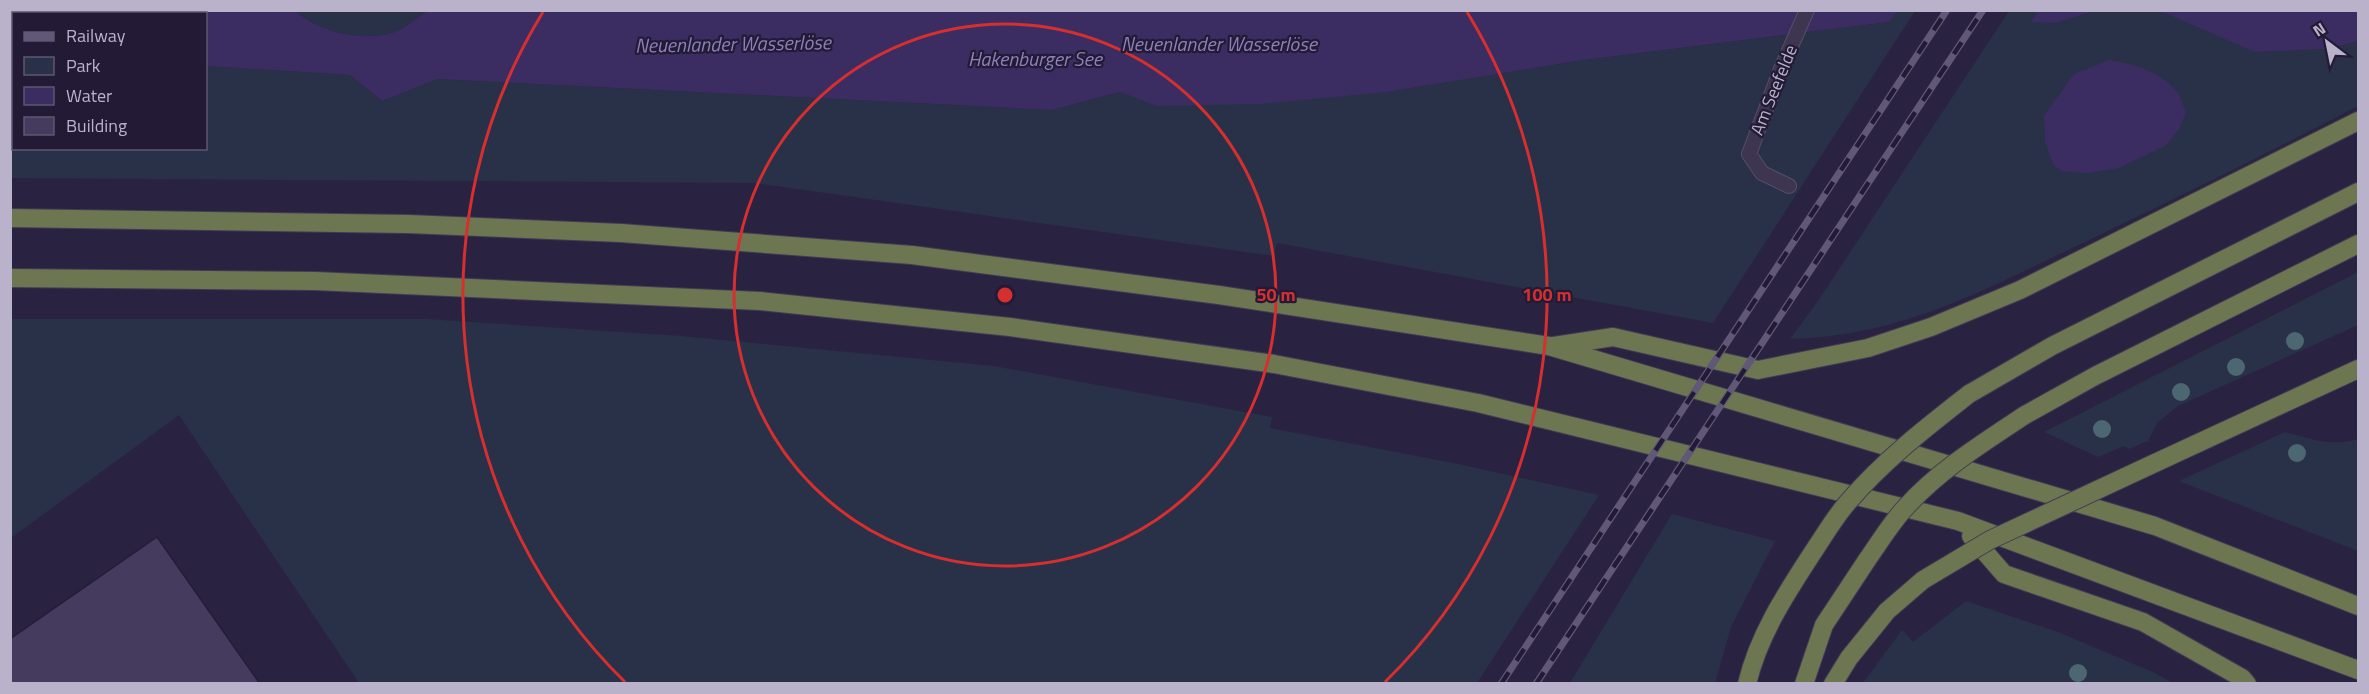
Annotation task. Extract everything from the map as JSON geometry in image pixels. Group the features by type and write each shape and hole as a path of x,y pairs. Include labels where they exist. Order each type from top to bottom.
{"highway":[{"path":"1549,346 1613,337 1758,370 1868,348 1931,327 2020,290 2358,121"},
{"path":"1746,684 1778,606 1817,546 1848,501 1914,437 1970,394 2052,346 2358,192"},
{"path":"10,218 408,224 621,234 912,255 1219,295 1549,346 2155,526 2358,606"},
{"path":"1804,684 1824,625 1904,508 1932,481 2025,415 2105,371 2358,244"},
{"path":"10,278 315,281 760,301 1010,327 1274,364 1478,402 1958,521 2358,670"},
{"path":"1833,684 1849,658 1887,611 1923,580 1990,540 2358,369"},
{"path":"1958,521 2004,574 2143,622 2242,678 2247,684"}],"lane":[{"name":"Am Seefelde","path":"1789,186 1762,173 1749,154 1780,69 1807,10"}],"green space":[{"path":"11,11 86,11 12,12 11,50"},
{"path":"295,11 429,11 388,34 364,36 327,29"},
{"path":"1898,11 1915,11 1713,323 1277,243 1274,256 754,183 11,178 10,99 12,98 12,150 207,150 207,66 350,75 382,101 438,79 1052,110 1120,92 1156,106 1387,92 1584,60 1889,22"},
{"path":"2009,11 2039,11 2032,22 2094,11 2160,11 2256,52 2328,49 2358,41 2358,106 2013,277 1978,293 1907,319 1831,336 1790,339 1818,301","holes":["2138,158 2101,170 2062,171"]},
{"path":"2358,272 2358,325 2178,406 2158,422 2148,441 2129,449 2124,446 2098,457 2044,432"},
{"path":"10,319 427,319 681,336 994,366 1272,417 1270,428 1453,463 1599,495 1477,683 359,683 179,415 11,538"},
{"path":"2285,432 2330,442 2358,439 2358,551 2179,481"},
{"path":"1672,514 1775,541 1731,627 1715,683 1570,683"},
{"path":"1966,601 2058,632 2155,673 2173,683 1863,683 1902,630 1913,642"}],"water":[{"name":"Hakenburger See","path":"86,10 295,11 315,24 339,33 376,36 399,30 429,10 1898,11 1889,22 1584,60 1387,92 1259,104 1156,106 1120,92 1052,110 438,79 382,101 350,75 207,66 207,12 86,12"},
{"path":"2039,10 2094,11 2055,23 2031,22"},
{"path":"2160,11 2358,11 2358,41 2328,49 2255,52"},
{"path":"2109,60 2148,70 2166,81 2179,95 2186,113 2179,129 2165,146 2119,168 2088,173 2062,171 2053,165 2045,141 2044,116 2074,74"}],"building":[{"path":"157,537 260,684 10,684 10,639"}],"railway":[{"path":"1501,684 1947,10"},
{"path":"1536,684 1983,10"}],"water label":[{"name":"Neuenlander Wasserlöse","path":"733,44"},
{"name":"Neuenlander Wasserlöse","path":"1219,44"}]}
